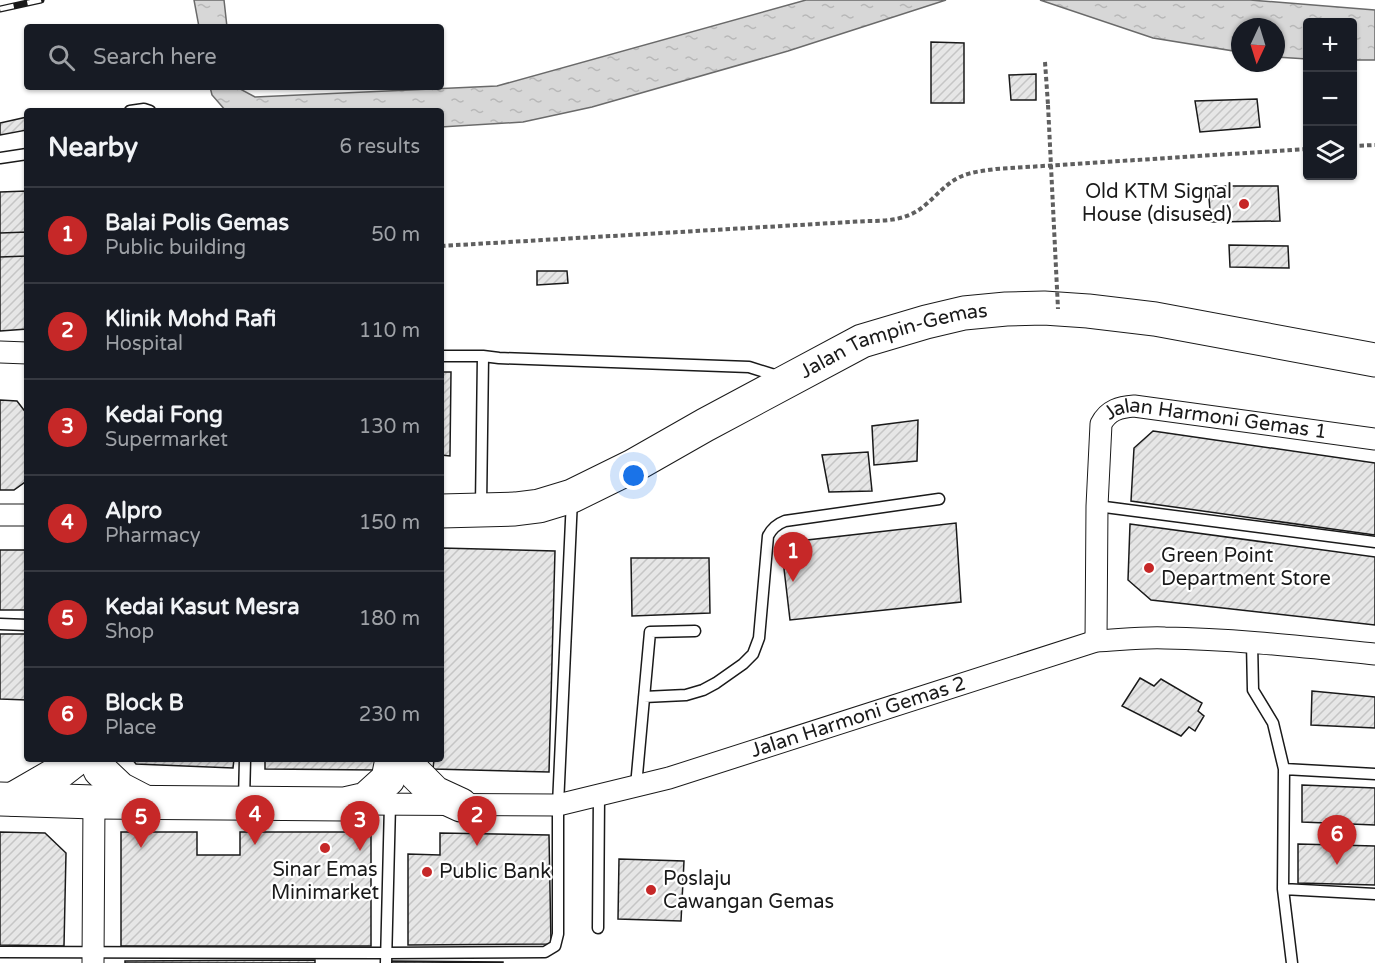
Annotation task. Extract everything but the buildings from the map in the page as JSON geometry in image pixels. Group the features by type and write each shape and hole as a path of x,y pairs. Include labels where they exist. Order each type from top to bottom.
{"highway":[{"name":"Jalan Tampin-Gemas","path":"455,512 539,506 572,496 633,466 862,341 964,313 1006,309 1088,311 1155,319 1375,360"},
{"path":"6,799 57,773 72,762"},
{"path":"97,762 100,770 120,789 145,802"},
{"path":"6,799 344,804 366,799 388,779 391,762"},
{"path":"406,762 435,793 461,805"}],"street":[{"path":"0,352 24,352"},
{"name":"Jalan Harmoni Gemas 1","path":"1096,641 1097,506 1101,424 1105,416 1123,407 1134,406 1375,439"},
{"path":"0,515 24,515"},
{"name":"Jalan Harmoni Gemas 2","path":"344,804 558,805 669,778 1096,641 1163,638 1252,642 1375,654"},
{"path":"93,958 94,802"}],"lane":[{"path":"0,158 24,154"},
{"path":"444,356 749,367 789,380"},
{"path":"455,512 483,356"},
{"path":"0,952 93,958 386,958 545,952 555,946 558,934 558,805 572,496"},
{"path":"644,697 686,695 704,690 716,684 753,654 759,638 768,536 776,526 785,521 939,499"},
{"path":"1097,506 1375,542"},
{"path":"0,624 24,625"},
{"path":"636,786 650,632 695,631"},
{"path":"1252,642 1253,690 1273,723 1284,769 1283,889 1292,963"},
{"path":"244,803 245,762"},
{"path":"1284,769 1375,774"},
{"path":"598,928 599,796"},
{"path":"386,958 390,804"},
{"path":"1283,889 1375,894"}],"path":[{"path":"1046,62 1058,309"},
{"path":"1357,146 1375,145"},
{"path":"444,246 883,221 911,215 923,208 955,179 969,173 996,169 1303,149"}],"water":[{"path":"194,0 224,0 227,24 198,24"},
{"path":"806,0 946,0 788,51 592,107 523,122 444,127 444,108 223,108 212,95 211,90 242,90 255,97 497,86"},
{"path":"1040,0 1250,0 1375,10 1375,60 1357,60 1357,18 1303,18 1303,59 1285,58 1285,18 1231,18 1231,51 1153,38"}],"railway":[{"path":"0,9 41,0"}],"place":[{"name":"Old KTM Signal House (disused)","path":"1244,204"},
{"name":"Green Point Department Store","path":"1149,568"},
{"name":"Balai Polis Gemas","path":"793,582"},
{"name":"Alpro","path":"255,845"},
{"name":"Klinik Mohd Rafi","path":"477,846"},
{"name":"Kedai Kasut Mesra","path":"141,848"},
{"name":"Sinar Emas Minimarket","path":"325,848"},
{"name":"Kedai Fong","path":"360,851"},
{"name":"Block B","path":"1337,865"},
{"name":"Public Bank","path":"427,872"},
{"name":"Poslaju Cawangan Gemas","path":"651,890"}]}
